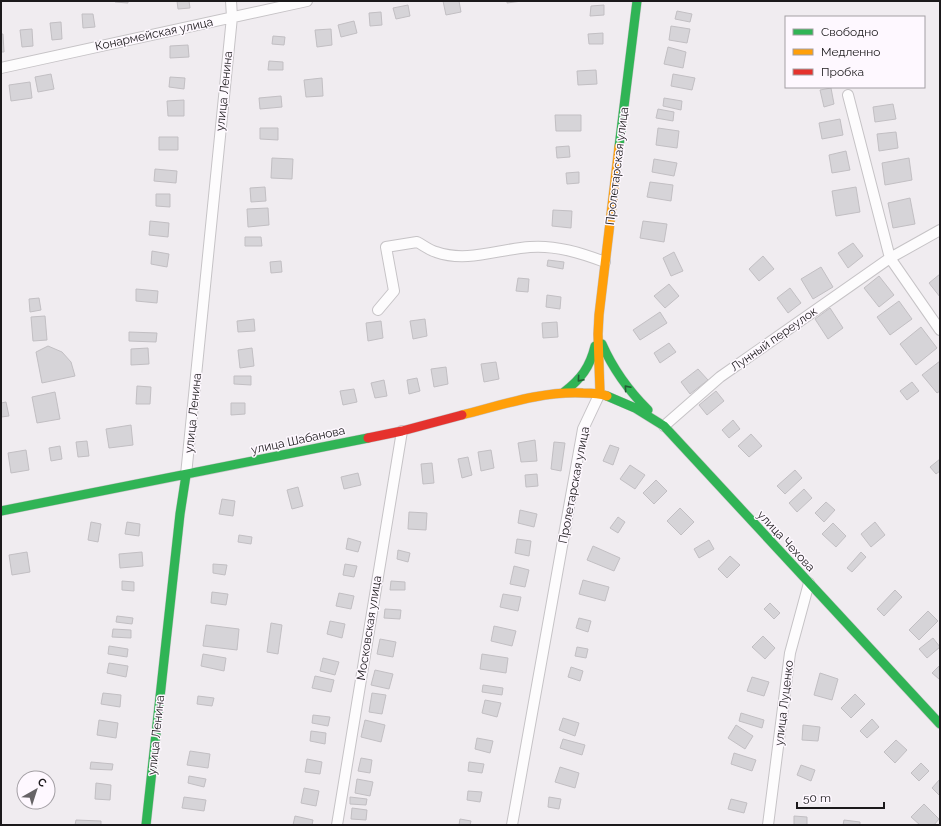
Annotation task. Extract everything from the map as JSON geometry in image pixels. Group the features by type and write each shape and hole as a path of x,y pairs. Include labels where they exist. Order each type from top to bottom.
{"street":[{"name":"улица Ленина","path":"146,825 179,522 186,475 232,17 231,1"},
{"name":"Конармейская улица","path":"1,68 307,1"},
{"name":"Пролетарская улица","path":"512,825 583,429 600,393 598,334 599,315 637,1"},
{"path":"848,95 890,258 940,330"},
{"name":"Лунный переулок","path":"664,426 720,377 890,258 940,230"},
{"path":"378,310 394,291 386,247 417,242 434,252 451,256 488,254 531,246 554,248 580,253 605,262"},
{"path":"598,334 609,361 623,383 664,426"},
{"path":"564,392 576,384 586,372 593,358 598,334"},
{"name":"улица Шабанова","path":"1,511 402,431 541,395 564,392 600,393"},
{"name":"улица Чехова","path":"600,393 635,408 664,426 940,724"},
{"name":"Московская улица","path":"337,825 402,431"},
{"name":"улица Луценко","path":"768,825 790,653 809,583"}],"building":[{"path":"128,1 128,3 115,2"},
{"path":"177,1 189,1 190,8 178,9"},
{"path":"443,1 459,1 461,12 446,15"},
{"path":"507,1 522,1 507,3"},
{"path":"408,5 410,16 396,19 393,8"},
{"path":"604,5 604,15 590,16 591,6"},
{"path":"677,11 692,14 690,22 675,19"},
{"path":"381,12 382,25 370,26 369,13"},
{"path":"82,14 93,14 95,27 83,28"},
{"path":"354,21 357,33 341,37 338,25"},
{"path":"61,22 62,39 52,40 50,23"},
{"path":"671,26 690,29 687,43 669,40"},
{"path":"32,29 33,46 22,47 20,30"},
{"path":"331,29 332,45 317,47 315,30"},
{"path":"603,33 603,44 589,44 588,34"},
{"path":"1,34 3,34 4,52 1,52"},
{"path":"273,36 285,37 284,45 272,44"},
{"path":"188,45 189,57 170,58 170,46"},
{"path":"668,47 686,52 683,68 664,64"},
{"path":"269,61 283,62 283,70 268,70"},
{"path":"596,70 597,84 578,85 577,71"},
{"path":"51,74 54,89 38,92 35,77"},
{"path":"673,74 695,78 692,90 671,86"},
{"path":"170,77 185,78 184,89 169,87"},
{"path":"322,78 323,96 306,97 304,80"},
{"path":"30,82 32,98 11,101 9,85"},
{"path":"831,88 834,104 824,107 820,90"},
{"path":"281,96 282,107 260,109 259,98"},
{"path":"664,98 682,101 681,110 663,106"},
{"path":"184,100 184,116 168,116 167,101"},
{"path":"893,104 896,119 875,122 873,107"},
{"path":"658,109 674,112 673,121 656,118"},
{"path":"555,115 581,115 581,131 556,131"},
{"path":"840,119 843,135 822,139 819,123"},
{"path":"260,128 278,128 278,140 260,139"},
{"path":"658,128 679,131 677,148 656,145"},
{"path":"896,132 898,148 879,151 877,134"},
{"path":"159,137 178,137 178,150 159,150"},
{"path":"569,146 570,157 557,158 556,147"},
{"path":"846,151 850,170 832,173 829,155"},
{"path":"272,158 293,159 292,179 271,178"},
{"path":"909,158 912,180 885,185 882,163"},
{"path":"654,159 677,163 674,176 652,172"},
{"path":"155,169 177,171 176,183 154,181"},
{"path":"579,172 579,183 567,184 566,173"},
{"path":"650,182 673,185 671,201 647,197"},
{"path":"265,187 266,201 251,202 250,188"},
{"path":"856,187 860,212 836,216 832,191"},
{"path":"156,194 170,194 170,207 156,206"},
{"path":"910,198 915,224 893,228 888,203"},
{"path":"268,208 269,225 248,227 247,209"},
{"path":"553,210 572,211 571,228 552,226"},
{"path":"150,221 169,223 168,237 149,235"},
{"path":"643,221 667,224 664,242 640,238"},
{"path":"245,237 261,237 262,246 245,246"},
{"path":"853,243 863,256 848,268 838,253"},
{"path":"152,251 169,254 167,267 151,264"},
{"path":"674,252 683,271 671,276 663,258"},
{"path":"763,256 774,269 759,281 749,269"},
{"path":"548,260 564,262 563,269 547,266"},
{"path":"281,261 282,272 271,273 270,262"},
{"path":"821,267 833,287 813,299 801,279"},
{"path":"940,274 940,297 929,283"},
{"path":"879,276 894,295 879,307 864,288"},
{"path":"518,278 529,279 528,292 516,291"},
{"path":"669,284 679,296 665,308 654,296"},
{"path":"790,288 801,303 788,313 777,298"},
{"path":"136,289 158,291 157,303 136,301"},
{"path":"547,295 561,297 560,309 546,307"},
{"path":"39,298 41,310 30,312 29,299"},
{"path":"899,301 912,319 890,335 877,317"},
{"path":"830,308 843,328 828,339 815,319"},
{"path":"660,312 667,323 640,340 633,330"},
{"path":"45,316 47,340 33,341 31,317"},
{"path":"254,319 255,331 238,332 237,321"},
{"path":"425,319 427,336 413,339 410,321"},
{"path":"381,321 383,338 368,341 366,323"},
{"path":"557,322 558,337 543,338 542,323"},
{"path":"921,327 937,348 916,365 900,344"},
{"path":"129,332 157,333 156,342 129,341"},
{"path":"669,343 676,352 660,363 654,353"},
{"path":"48,346 62,352 71,362 75,376 42,383 36,352"},
{"path":"148,348 149,364 131,365 131,349"},
{"path":"252,348 254,366 240,368 238,350"},
{"path":"940,361 940,391 937,393 922,375"},
{"path":"496,362 499,379 484,382 481,364"},
{"path":"446,367 448,384 434,387 431,369"},
{"path":"698,369 708,380 690,394 681,382"},
{"path":"234,376 251,376 251,385 234,384"},
{"path":"417,378 420,391 409,394 407,380"},
{"path":"384,380 387,396 375,398 371,383"},
{"path":"912,382 919,391 907,400 900,391"},
{"path":"137,386 151,387 150,404 136,404"},
{"path":"354,389 357,402 343,405 340,391"},
{"path":"716,391 724,401 707,415 699,405"},
{"path":"55,392 60,419 37,423 32,397"},
{"path":"6,402 9,416 1,417 1,403"},
{"path":"231,403 245,403 245,414 231,415"},
{"path":"733,420 740,429 729,438 722,430"},
{"path":"131,425 133,445 109,448 106,429"},
{"path":"751,434 762,446 749,457 738,446"},
{"path":"535,440 537,461 521,462 518,443"},
{"path":"87,441 89,456 78,457 76,442"},
{"path":"554,442 565,443 561,471 551,469"},
{"path":"610,445 619,448 613,465 603,461"},
{"path":"60,446 62,459 51,461 49,448"},
{"path":"26,450 29,470 11,473 8,453"},
{"path":"491,450 494,468 481,471 478,452"},
{"path":"468,457 472,475 462,478 458,459"},
{"path":"940,459 940,471 936,474 930,467"},
{"path":"432,463 434,483 423,484 421,464"},
{"path":"630,465 645,475 635,489 620,479"},
{"path":"795,470 802,478 785,494 777,486"},
{"path":"358,473 361,485 344,489 341,477"},
{"path":"537,474 538,486 526,487 525,475"},
{"path":"656,480 667,491 654,504 643,493"},
{"path":"298,487 303,506 292,509 287,490"},
{"path":"804,489 812,498 797,512 789,503"},
{"path":"222,499 235,501 233,516 219,514"},
{"path":"826,502 835,510 824,522 815,513"},
{"path":"680,508 694,522 681,535 667,521"},
{"path":"520,510 537,514 534,527 518,523"},
{"path":"409,512 427,513 426,530 408,529"},
{"path":"618,517 625,522 618,533 610,528"},
{"path":"91,522 101,524 98,542 88,540"},
{"path":"127,522 140,524 139,536 125,534"},
{"path":"875,522 885,535 871,547 861,534"},
{"path":"833,523 846,536 836,547 822,534"},
{"path":"239,535 252,537 251,544 238,542"},
{"path":"348,538 361,542 358,552 346,549"},
{"path":"517,539 531,541 529,556 515,553"},
{"path":"709,540 714,549 699,558 694,549"},
{"path":"593,546 620,558 614,571 587,560"},
{"path":"398,550 410,553 408,562 397,559"},
{"path":"27,552 30,572 12,575 9,555"},
{"path":"142,552 143,566 120,568 119,554"},
{"path":"861,552 866,557 852,572 847,568"},
{"path":"730,556 740,565 727,578 718,569"},
{"path":"213,564 227,565 225,575 213,573"},
{"path":"345,564 357,566 354,577 343,575"},
{"path":"514,566 529,570 525,587 510,584"},
{"path":"583,580 609,587 605,601 579,594"},
{"path":"122,581 134,582 134,591 122,590"},
{"path":"391,581 405,582 405,590 390,590"},
{"path":"895,590 902,597 884,616 877,609"},
{"path":"212,592 228,594 226,605 211,603"},
{"path":"339,593 354,596 351,609 336,606"},
{"path":"503,594 521,597 518,611 500,607"},
{"path":"770,603 780,613 774,619 764,609"},
{"path":"385,609 401,610 400,619 384,618"},
{"path":"928,611 938,621 919,640 909,630"},
{"path":"117,616 133,618 132,624 116,622"},
{"path":"579,618 591,621 588,632 576,628"},
{"path":"330,621 345,624 342,638 327,634"},
{"path":"271,623 282,625 278,654 267,652"},
{"path":"206,625 239,629 237,650 203,646"},
{"path":"494,626 516,631 512,646 491,641"},
{"path":"113,629 131,630 131,638 112,637"},
{"path":"763,636 775,648 765,659 752,647"},
{"path":"933,638 940,647 927,658 919,649"},
{"path":"380,639 396,642 393,657 377,654"},
{"path":"109,646 128,649 127,657 108,654"},
{"path":"577,647 588,649 586,658 575,656"},
{"path":"203,654 226,658 224,671 201,666"},
{"path":"482,654 508,658 506,673 480,669"},
{"path":"323,658 339,662 335,675 320,671"},
{"path":"109,663 128,666 126,677 107,673"},
{"path":"939,666 940,678 939,679 932,673"},
{"path":"571,667 583,671 580,681 568,677"},
{"path":"375,670 393,674 389,689 371,685"},
{"path":"820,673 838,679 832,700 814,695"},
{"path":"315,676 334,680 331,692 312,688"},
{"path":"752,677 769,682 764,696 747,691"},
{"path":"483,685 503,688 502,695 482,692"},
{"path":"103,693 121,695 120,707 101,704"},
{"path":"372,693 386,695 382,714 369,712"},
{"path":"855,694 865,704 851,718 841,708"},
{"path":"198,696 214,698 212,706 197,704"},
{"path":"485,700 501,703 497,717 482,713"},
{"path":"741,713 764,720 762,728 739,721"},
{"path":"313,715 330,717 328,726 312,723"},
{"path":"563,718 579,723 575,736 559,730"},
{"path":"872,719 879,727 867,738 860,731"},
{"path":"99,720 118,723 116,738 97,735"},
{"path":"365,720 385,725 381,742 361,737"},
{"path":"736,725 753,736 745,749 728,738"},
{"path":"803,725 820,727 818,741 802,740"},
{"path":"311,731 326,733 325,744 310,741"},
{"path":"477,738 493,741 490,753 475,749"},
{"path":"563,739 585,745 582,755 560,748"},
{"path":"896,740 907,750 895,763 884,752"},
{"path":"190,751 210,754 208,768 187,765"},
{"path":"734,753 756,760 752,771 731,764"},
{"path":"361,758 372,760 370,773 358,771"},
{"path":"307,759 322,762 320,774 305,772"},
{"path":"91,762 113,764 112,770 90,769"},
{"path":"469,762 484,764 482,773 468,771"},
{"path":"921,763 929,771 919,781 911,773"},
{"path":"801,765 815,770 811,781 797,775"},
{"path":"560,767 579,773 575,788 555,782"},
{"path":"189,776 206,779 204,787 188,783"},
{"path":"357,779 373,782 370,796 355,793"},
{"path":"940,779 940,796 932,788"},
{"path":"96,783 111,785 110,800 95,799"},
{"path":"304,788 319,791 316,806 301,803"},
{"path":"468,791 482,792 480,802 467,800"},
{"path":"184,797 206,800 204,811 182,808"},
{"path":"350,797 367,799 366,805 350,804"},
{"path":"549,797 561,799 559,809 548,807"},
{"path":"731,799 747,803 744,813 728,809"},
{"path":"924,804 939,819 934,825 920,825 911,817"},
{"path":"352,808 367,810 366,820 351,819"},
{"path":"295,816 313,820 312,825 293,825"},
{"path":"794,816 807,817 807,825 794,825"},
{"path":"460,819 471,821 470,825 459,825"},
{"path":"76,820 101,821 101,825 75,825"},
{"path":"844,820 860,822 860,825 843,825"}],"traffic: fast":[{"path":"619,147 637,1"},
{"path":"602,344 622,379 648,410"},
{"path":"564,392 584,372 595,346"},
{"path":"607,396 635,408 664,426 940,724"},
{"path":"1,511 368,438"},
{"path":"146,825 180,514 186,475"}],"traffic: slow":[{"path":"600,393 598,334 599,315 619,147"},
{"path":"462,415 537,396 552,394 589,393 607,396"}],"traffic: jam":[{"path":"368,438 402,431 462,415"}]}
